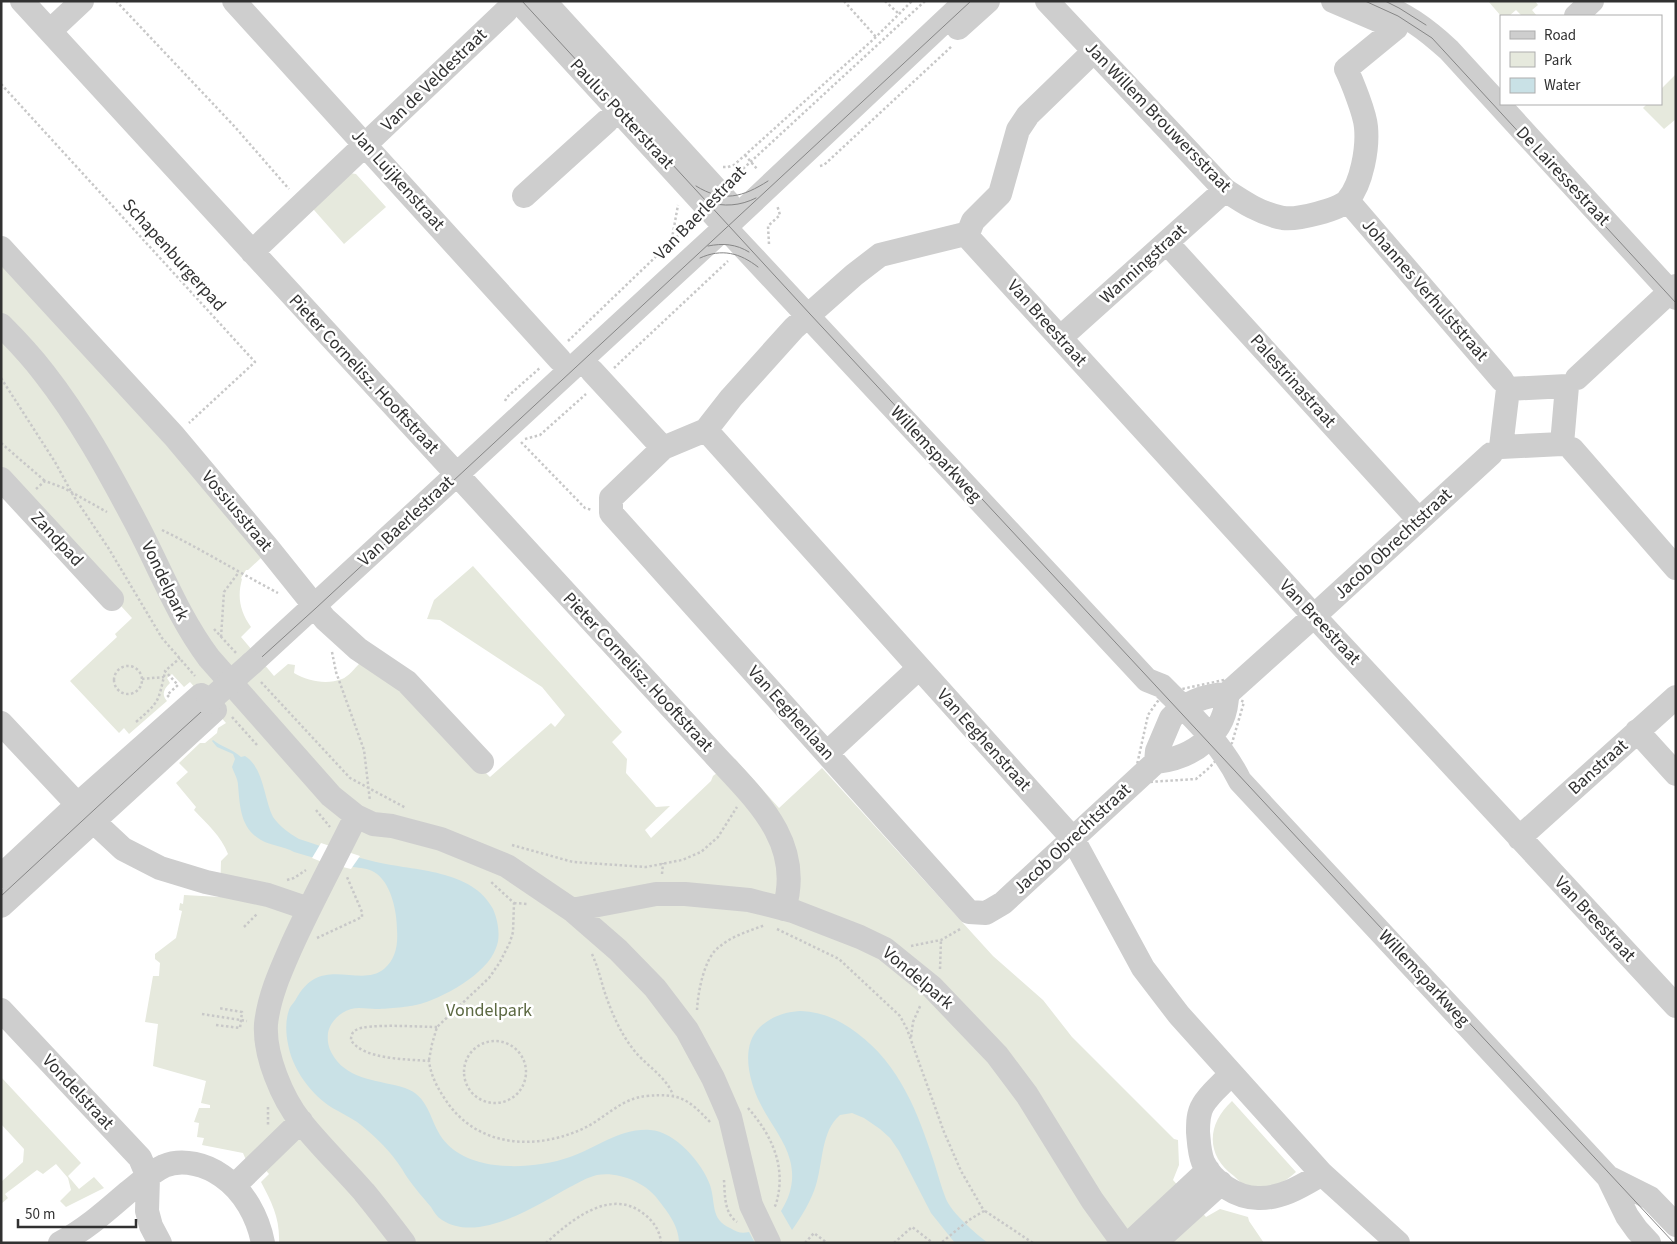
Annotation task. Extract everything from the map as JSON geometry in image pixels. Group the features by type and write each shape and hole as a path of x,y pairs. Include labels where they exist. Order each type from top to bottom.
{"street":[{"name":"Pieter Cornelisz. Hooftstraat","path":"22,1 726,768 769,818 781,837 787,856 790,876 789,894 781,919"},
{"path":"50,31 82,1"},
{"name":"Jan Luijkenstraat","path":"234,1 557,357"},
{"name":"Paulus Potterstraat","path":"544,1 703,176 719,218"},
{"name":"Van Baerlestraat","path":"86,812 250,665 288,644 314,606 532,405 719,218 916,32 944,1"},
{"name":"Van Baerlestraat","path":"532,405 557,357 719,218 745,199 761,193 966,1"},
{"name":"Van Baerlestraat","path":"532,405 580,382 594,381 719,218 800,169 988,1"},
{"name":"Jan Willem Brouwersstraat","path":"1047,1 1225,190 1252,208 1284,218 1316,215 1348,201"},
{"path":"1332,1 1396,28 1430,32"},
{"name":"De Lairessestraat","path":"1375,1 1409,17 1430,32 1500,105"},
{"path":"1577,15 1592,1"},
{"name":"Van de Veldestraat","path":"252,252 366,145 507,5"},
{"name":"Paulus Potterstraat","path":"507,5 719,218"},
{"name":"Paulus Potterstraat","path":"507,5 606,121 719,218"},
{"path":"1348,201 1358,182 1366,154 1366,125 1346,69 1396,28"},
{"path":"611,505 663,448 706,430 731,398 794,328 854,275 880,255 964,234 967,236 973,221 1000,194 1018,130 1028,114 1094,51"},
{"name":"De Lairessestraat","path":"1500,105 1674,292"},
{"path":"524,196 606,121"},
{"name":"Wanningstraat","path":"1060,338 1225,190"},
{"name":"Johannes Verhulststraat","path":"1348,201 1502,380"},
{"name":"Willemsparkweg","path":"719,218 1148,680 1162,686 1177,712 1205,743 1224,752 1240,780 1608,1177 1624,1213 1649,1243"},
{"name":"Van Breestraat","path":"967,236 1314,616 1676,1006"},
{"name":"Palestrinastraat","path":"1167,243 1419,520"},
{"name":"Vossiusstraat","path":"1,248 174,436 314,606 358,650 407,682 482,762"},
{"path":"1572,449 1496,450 1502,380 1578,378 1674,292"},
{"name":"Vondelpark","path":"1,325 43,371 92,442 136,522 178,611 192,635 209,658 331,796 364,820"},
{"path":"1578,378 1572,449 1676,568"},
{"path":"594,381 663,448"},
{"name":"Van Eeghenstraat","path":"706,430 1073,839 1143,968 1179,1015 1322,1174 1398,1243"},
{"name":"Jacob Obrechtstraat","path":"1227,694 1496,450"},
{"name":"Zandpad","path":"1,479 112,599"},
{"name":"Van Eeghenlaan","path":"611,505 828,753 977,919"},
{"path":"828,753 919,668"},
{"path":"1156,762 1157,751 1177,712 1192,701 1214,694 1227,694 1227,705 1220,723 1205,743"},
{"name":"Banstraat","path":"1519,838 1676,696"},
{"path":"1,722 123,849 160,868 206,882 268,895 309,909"},
{"path":"1637,731 1676,774"},
{"name":"Jacob Obrechtstraat","path":"977,919 1003,903 1156,762 1166,761 1192,752 1205,743"},
{"path":"1,876 86,812"},
{"path":"1,892 86,812"},
{"path":"1,906 86,812"},
{"path":"404,1243 365,1193 301,1121 287,1100 278,1081 270,1056 266,1026 276,984 309,909 364,820 441,839 499,863 533,883 572,910 618,950 655,988 687,1030 725,1104 756,1217 769,1243"},
{"name":"Vondelpark","path":"572,910 649,895 685,894 749,900 781,919 860,937 885,949 932,987 997,1055 1027,1095 1092,1200 1123,1243"},
{"name":"Vondelstraat","path":"1,1010 140,1158 148,1177 147,1211 151,1226 160,1243"},
{"path":"1231,1074 1203,1105 1199,1115 1199,1143 1203,1161 1214,1176 1233,1192 1247,1197 1259,1198 1283,1194 1322,1174"},
{"path":"234,1186 301,1121"},
{"path":"60,1243 82,1231 148,1177 165,1166 187,1163 212,1170 234,1186 255,1217 263,1243"},
{"path":"1134,1243 1134,1239 1214,1176"},
{"path":"1155,1243 1214,1176"},
{"name":"Willemsparkweg","path":"1608,1177 1645,1195 1676,1225"},
{"path":"1623,1243 1624,1213 1627,1197 1645,1195 1676,1198"}],"path":[{"path":"116,1 235,127 303,204"},
{"path":"844,1 876,37"},
{"path":"885,1 899,14"},
{"path":"703,176 718,166 728,168 734,165 876,37 912,1"},
{"name":"Van Baerlestraat","path":"504,405 507,397 557,357 671,244 719,218 772,141 925,1"},
{"path":"800,169 824,165 957,41"},
{"name":"Schapenburgerpad","path":"1,84 254,362 174,436"},
{"name":"Van Baerlestraat","path":"611,505 585,508 520,441 540,435 594,381 728,262 719,218"},
{"path":"1,443 45,480 64,488 73,495"},
{"path":"34,491 45,480"},
{"path":"157,528 161,535"},
{"path":"224,563 244,576"},
{"path":"221,637 224,592 239,572"},
{"path":"211,626 250,665 350,778 410,810"},
{"path":"136,722 157,703 162,691 165,671 180,658"},
{"path":"130,667 138,671 142,679 140,688 128,694 116,688 114,679 122,668 130,667"},
{"path":"165,671 178,686 167,695 172,701"},
{"path":"142,679 164,677"},
{"path":"339,681 364,750 369,789 364,820"},
{"path":"505,844 573,862 646,867 682,860 701,852 718,837 739,803"},
{"path":"318,931 314,939 362,917 362,912 339,863"},
{"path":"486,878 514,904 514,924 510,942 489,978 437,1027 429,1061 434,1082 457,1116 473,1128 492,1138 527,1142 568,1135 595,1122 631,1099 673,1095 688,1101 710,1123"},
{"path":"244,927 261,911"},
{"path":"781,919 839,959 900,1016 911,1037 916,1057 961,1171 984,1210 1033,1243"},
{"path":"885,949 941,940 977,919"},
{"path":"698,1016 697,1008 704,970 717,948 736,937 769,924 760,921"},
{"path":"590,950 612,1011 633,1050 670,1086 673,1095"},
{"path":"216,1025 240,1028 242,1012 218,1008"},
{"path":"202,1014 229,1018"},
{"path":"429,1061 397,1059 365,1052 354,1045 351,1037 356,1029 372,1026 437,1027"},
{"path":"497,1042 508,1044 518,1051 524,1061 526,1074 522,1087 514,1097 495,1103 482,1100 472,1092 466,1080 465,1069 469,1058 476,1049 486,1043 497,1042"},
{"path":"724,1180 727,1211 731,1218 738,1222 748,1222 775,1207 779,1185 777,1159 767,1134 745,1104"},
{"path":"546,1243 591,1209 612,1203 620,1203 638,1209 652,1220 661,1243"},
{"path":"941,1243 984,1210"},
{"path":"894,1243 912,1228 933,1243"},
{"path":"805,1243 814,1233 827,1243"}],"green space":[{"path":"1488,1 1535,1 1538,5 1532,10 1536,15 1521,15 1516,10 1510,15 1500,15"},
{"path":"1676,74 1676,119 1664,129 1643,108 1646,105 1662,105 1662,88"},
{"path":"343,172 356,174 386,207 344,244 314,210 312,201"},
{"name":"Vondelpark","path":"1,262 216,500 262,557 246,570 241,578 240,604 244,616 251,627 241,637 274,676 288,664 295,665 294,673 305,678 330,682 347,676 360,663 399,688 490,777 551,723 555,727 565,715 542,687 440,620 427,619 434,600 473,566 622,732 612,742 627,759 626,773 656,807 670,806 645,830 651,838 711,781 713,776 735,759 779,808 822,768 993,956 1043,1000 1072,1037 1174,1139 1178,1140 1179,1165 1173,1180 1206,1217 1220,1209 1248,1217 1264,1243 279,1243 277,1218 261,1182 269,1174 253,1156 246,1160 243,1153 202,1145 204,1138 197,1137 199,1123 194,1122 199,1108 210,1108 210,1105 201,1103 206,1081 153,1066 158,1024 145,1022 153,976 159,976 160,963 155,959 155,954 176,938 182,911 179,910 180,903 183,904 184,895 220,897 221,861 228,854 218,836 194,810 196,807 176,783 188,772 179,763 200,743 205,743 217,733 218,728 226,723 190,682 184,687 172,674 167,678 170,683 164,692 167,701 129,734 124,728 119,733 70,681 117,637 115,634 132,618 1,475"},
{"path":"1,1077 81,1163 68,1176 79,1189 94,1177 104,1188 66,1207 60,1201 71,1190 68,1178 56,1164 43,1174 37,1170 5,1194 8,1198 1,1204 1,1182 23,1162 24,1149 1,1124"},
{"path":"1232,1101 1296,1172 1287,1180 1269,1187 1257,1188 1246,1186 1225,1168 1218,1159 1214,1149 1214,1129 1218,1119"}],"water":[{"path":"213,740 251,761 260,776 273,817 295,837 366,860 424,870 457,879 471,886 484,896 495,913 499,934 498,944 491,958 483,967 462,984 438,997 416,1005 384,1009 354,1008 343,1012 336,1018 329,1029 328,1040 334,1057 341,1065 357,1075 405,1088 419,1096 445,1142 464,1156 487,1164 504,1166 533,1165 561,1160 619,1135 639,1130 650,1130 669,1136 687,1150 701,1168 710,1185 716,1215 719,1220 737,1232 749,1232 755,1243 679,1243 677,1230 671,1218 651,1192 630,1179 605,1174 590,1177 525,1212 490,1225 473,1228 457,1226 442,1220 434,1213 393,1157 378,1140 357,1122 324,1102 312,1090 301,1076 293,1061 287,1040 286,1023 289,1010 306,985 317,978 328,975 363,976 374,974 384,969 391,961 395,951 397,936 396,914 389,890 380,877 372,871 294,852 265,842 254,835 242,816 237,778 232,767 235,759 233,754 217,747"},
{"path":"801,1011 824,1015 844,1024 872,1046 885,1060 906,1091 914,1108 949,1205 964,1222 988,1243 955,1243 931,1213 899,1151 890,1138 864,1118 852,1113 840,1115 829,1130 814,1191 792,1230 781,1211 791,1187 790,1160 784,1145 756,1094 748,1064 748,1054 754,1035 760,1027 779,1015"}],"pier":[{"path":"321,843 360,856 351,869 322,862 312,858"}],"tram line":[{"path":"522,1 810,314 1674,1243"},
{"path":"1,896 316,608 971,1"},
{"path":"1365,1 1398,16 1432,38 1676,303"},
{"path":"1385,1 1426,25"},
{"path":"696,186 715,195 733,196 750,191 768,181"},
{"path":"707,202 732,205 756,198"},
{"path":"708,246 729,245 749,252"},
{"path":"700,258 716,253 738,255 758,267"}]}
